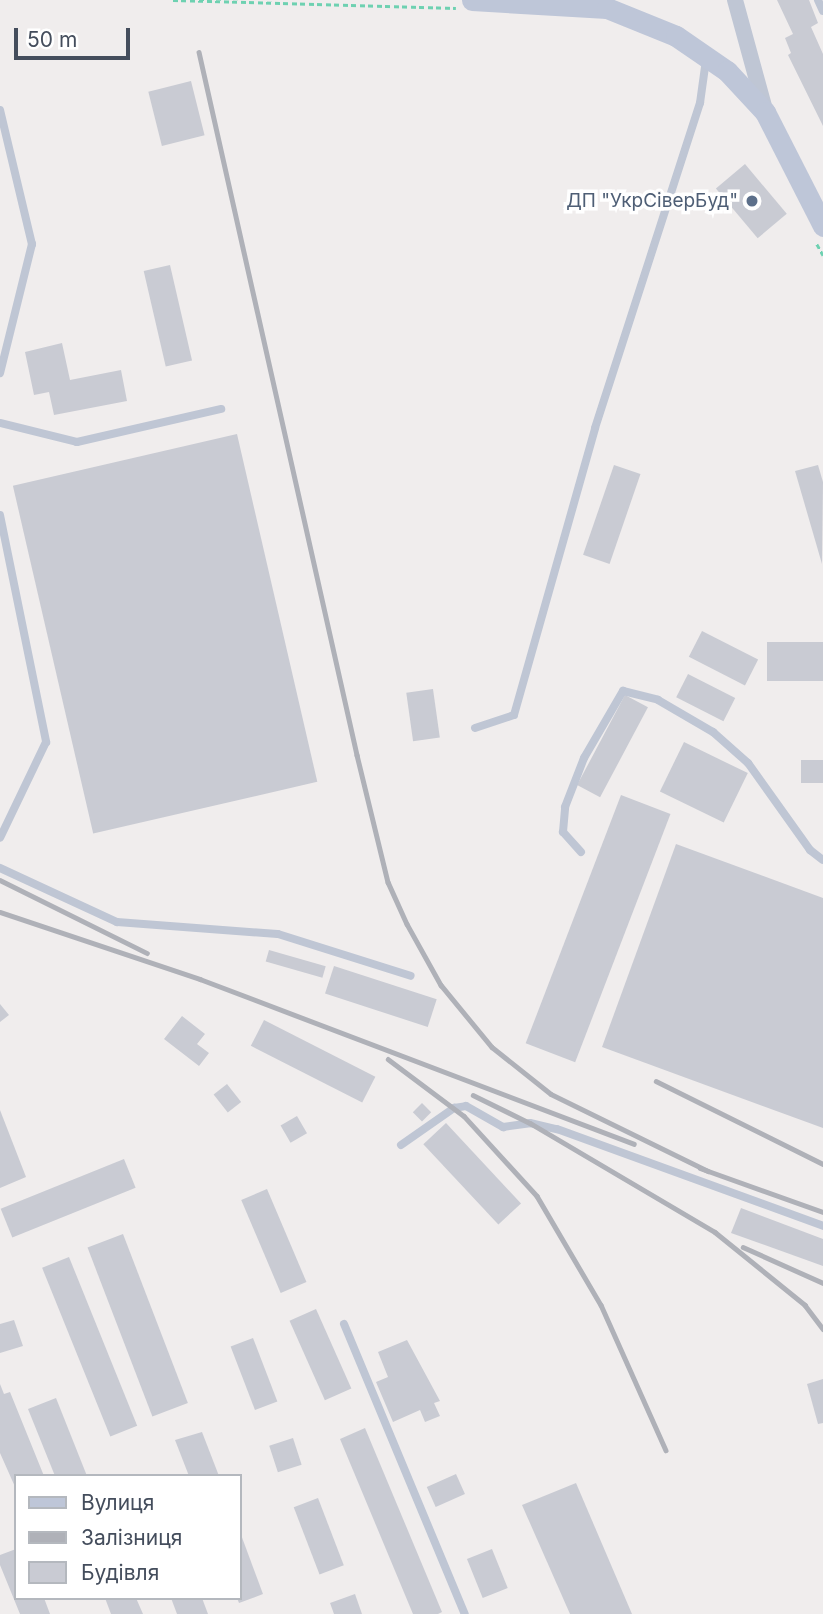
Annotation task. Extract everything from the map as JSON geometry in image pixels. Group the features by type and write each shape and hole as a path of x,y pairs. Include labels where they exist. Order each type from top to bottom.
{"street":[{"path":"735,0 765,112 820,234"},
{"path":"466,4 607,4 646,21 707,57 727,71 765,112"}],"lane":[{"path":"818,0 823,11"},
{"path":"475,728 514,715 595,428 701,103 707,57"},
{"path":"0,110 32,244 0,373"},
{"path":"0,423 77,442 221,410"},
{"path":"0,515 46,742 0,838"},
{"path":"581,852 563,832 565,807 584,758 623,691 658,700 731,747 748,763 810,850 823,860"},
{"path":"0,868 117,922 278,934 411,976"},
{"path":"401,1145 454,1108 466,1106 503,1127 530,1123 557,1129 823,1226"},
{"path":"344,1324 465,1614"}],"path":[{"path":"173,0 466,4"},
{"path":"820,234 823,255"}],"building":[{"path":"777,0 809,0 818,23 811,27 823,54 823,126 788,55 791,53 785,38 793,34"},
{"path":"191,81 205,135 162,146 148,92"},
{"name":"ДП \"УкрСіверБуд\"","path":"745,164 787,214 758,238 716,188"},
{"path":"170,265 192,360 166,367 144,271"},
{"path":"62,343 70,380 121,370 127,401 54,415 49,392 34,395 25,352"},
{"path":"237,434 317,782 93,834 13,486"},
{"path":"614,465 640,474 610,564 583,555"},
{"path":"818,465 823,482 822,564 795,471"},
{"path":"702,631 758,660 745,685 689,657"},
{"path":"767,642 823,642 823,681 767,681"},
{"path":"688,674 735,698 723,721 676,697"},
{"path":"433,689 440,738 413,741 406,693"},
{"path":"625,695 648,707 600,797 577,785"},
{"path":"684,742 748,773 724,823 660,791"},
{"path":"801,760 823,760 823,783 801,783"},
{"path":"621,795 670,814 575,1062 526,1043"},
{"path":"676,844 823,898 823,1128 602,1047"},
{"path":"269,950 326,966 322,978 266,962"},
{"path":"334,966 437,999 428,1027 325,994"},
{"path":"0,1004 9,1015 0,1022"},
{"path":"182,1016 205,1034 197,1044 209,1053 199,1066 164,1039"},
{"path":"264,1020 375,1077 362,1103 251,1046"},
{"path":"227,1084 241,1102 228,1113 214,1094"},
{"path":"422,1103 431,1112 422,1121 413,1112"},
{"path":"0,1110 26,1177 0,1188"},
{"path":"297,1116 307,1133 291,1143 281,1126"},
{"path":"446,1123 521,1203 498,1225 423,1144"},
{"path":"124,1159 136,1188 12,1238 1,1209"},
{"path":"267,1189 306,1282 281,1293 241,1200"},
{"path":"741,1208 823,1239 823,1266 731,1233"},
{"path":"123,1234 188,1403 152,1417 88,1248"},
{"path":"69,1257 137,1426 110,1437 42,1268"},
{"path":"316,1309 351,1388 325,1400 290,1321"},
{"path":"14,1320 23,1346 0,1353 0,1324"},
{"path":"253,1338 277,1401 255,1410 231,1347"},
{"path":"407,1340 440,1401 434,1403 440,1416 425,1422 420,1410 393,1422 376,1382 388,1377 378,1352"},
{"path":"823,1379 823,1423 818,1424 807,1384"},
{"path":"0,1384 4,1394 10,1392 43,1474 14,1474 14,1484 0,1453"},
{"path":"56,1398 86,1474 54,1474 28,1409"},
{"path":"365,1428 442,1612 438,1614 413,1614 340,1439"},
{"path":"202,1432 218,1474 188,1474 175,1440"},
{"path":"293,1438 302,1465 278,1472 269,1446"},
{"path":"456,1474 465,1494 436,1507 427,1487"},
{"path":"576,1483 632,1614 570,1614 522,1505"},
{"path":"318,1498 344,1565 320,1575 294,1507"},
{"path":"242,1537 263,1594 239,1603 238,1600 242,1600"},
{"path":"492,1549 508,1588 483,1598 467,1559"},
{"path":"14,1550 14,1599 0,1565 0,1555"},
{"path":"355,1594 362,1614 334,1614 330,1603"},
{"path":"14,1600 45,1600 50,1614 20,1614"},
{"path":"106,1600 137,1600 143,1614 111,1614"},
{"path":"172,1600 203,1600 208,1614 177,1614"}],"railway":[{"path":"199,52 357,755 388,882 407,924 441,985 492,1047 551,1094 708,1171"},
{"path":"0,880 147,953"},
{"path":"0,912 200,979 634,1144"},
{"path":"388,1059 464,1116 537,1196 601,1305 666,1450"},
{"path":"656,1081 823,1164"},
{"path":"473,1095 530,1123 715,1232 805,1305 823,1329"},
{"path":"700,1168 823,1212"},
{"path":"743,1247 823,1283"}],"place":[{"name":"ДП \"УкрСіверБуд\"","path":"752,201"}]}
